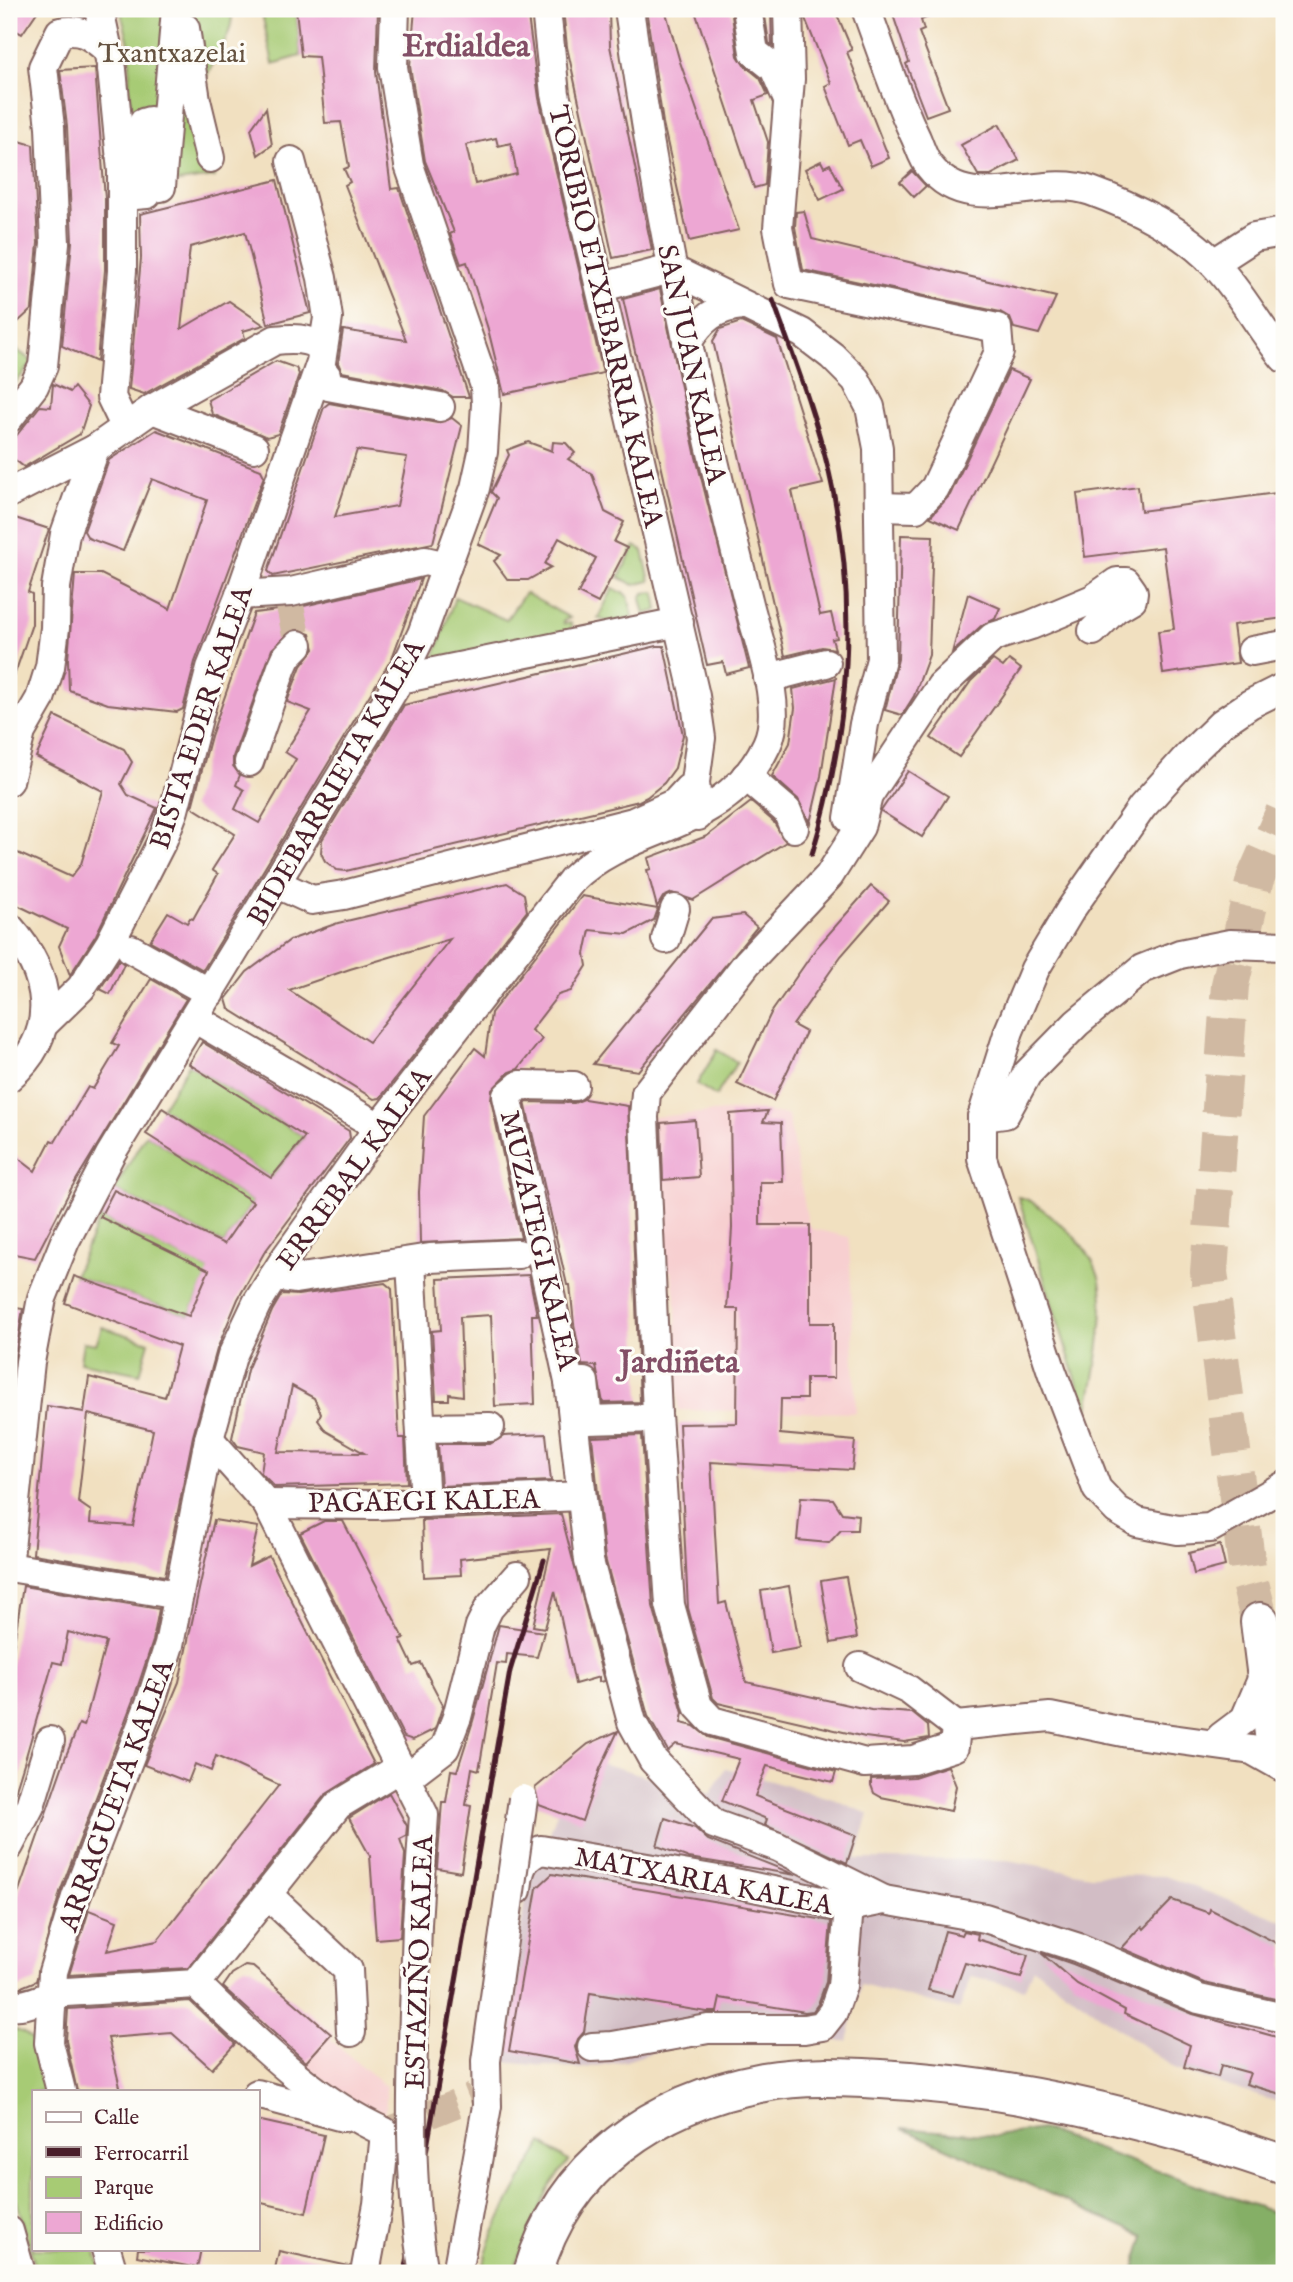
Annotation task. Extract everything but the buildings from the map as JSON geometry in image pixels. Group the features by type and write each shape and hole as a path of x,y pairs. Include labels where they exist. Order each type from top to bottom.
{"highway":[{"path":"1260,1622 1280,1728"},
{"path":"533,2273 542,2240 561,2204 582,2177 626,2139 667,2113 718,2094 766,2081 860,2078 974,2086 1191,2133 1284,2165"},
{"path":"552,2273 559,2246 572,2216 626,2139"}],"street":[{"path":"99,9 108,50 123,196 122,271 111,397 125,426"},
{"path":"123,196 147,194 143,123 150,121 154,188 161,187 178,9"},
{"path":"178,9 210,158"},
{"name":"BIDEBARRIETA KALEA","path":"9,1558 30,1362 42,1298 65,1241 110,1155 400,679 422,634 475,488 483,452 485,386 409,165 393,67 395,9"},
{"name":"TORIBIO ETXEBARRIA KALEA","path":"547,9 555,94 679,622 701,738 695,782 687,809"},
{"name":"SAN JUAN KALEA","path":"629,9 644,120 671,269 768,678 774,717 768,743 746,776"},
{"path":"747,9 754,52 774,68 788,101"},
{"path":"788,9 788,101 778,228 789,284 997,328 1000,341 999,352 935,488 916,508 879,507"},
{"path":"866,9 904,113 930,167 954,186 984,194 1051,185 1089,190 1186,239 1214,263 1284,358"},
{"path":"9,418 34,386 43,366 51,301 55,243 50,127 43,67 61,27 90,34 108,50"},
{"name":"BISTA EDER KALEA","path":"9,1077 32,1048 45,1023 81,988 110,943 142,882 174,810 211,668 240,595 320,360 328,318 323,278 291,161"},
{"path":"1214,263 1254,237 1284,232"},
{"path":"602,287 671,269 802,333 832,356 856,380 870,407 878,448 881,659 864,724 843,852"},
{"path":"687,343 694,330 722,306 743,305"},
{"path":"14,490 95,449 152,409 275,340 312,341 328,386 449,407 486,404"},
{"path":"152,409 254,448"},
{"path":"9,781 21,732 40,699 50,667 55,628 55,587 72,514 95,449"},
{"path":"14,490 50,493 72,514"},
{"path":"240,595 291,599 425,561 447,566"},
{"path":"956,1726 954,1747 913,1760 865,1763 712,1721 698,1706 670,1605 657,1418 643,1117 646,1093 675,1052 747,963 829,876 860,827 868,796 941,686 993,637 1031,625 1093,599 1118,582 1126,582 1133,592 1132,599 1115,608 1093,631"},
{"path":"400,679 679,622"},
{"path":"249,762 282,667 298,645"},
{"path":"1252,651 1284,645"},
{"path":"768,678 826,663"},
{"path":"1284,687 1250,704 1222,723 1142,807 1071,909 1035,970 1009,1031 982,1117 982,1158 1052,1372 1097,1489 1117,1510 1137,1521 1178,1531 1210,1528 1284,1486"},
{"path":"277,884 312,900 344,895 723,799 746,776 787,811 794,828"},
{"name":"ERREBAL KALEA","path":"179,1595 209,1439 232,1356 257,1303 274,1276 379,1127 539,920 589,863 687,809"},
{"path":"666,939 675,909"},
{"path":"9,927 27,947 43,979 45,1023"},
{"path":"982,1117 1004,1114 1027,1074 1077,1023 1142,969 1180,954 1230,944 1284,946"},
{"path":"131,949 210,993"},
{"path":"194,1018 379,1127"},
{"name":"MUZATEGI KALEA","path":"574,1087 538,1075 520,1085 508,1096 569,1382 584,1382 588,1420 657,1418"},
{"path":"274,1276 295,1279 411,1264 430,1258 519,1254"},
{"path":"411,1264 425,1503"},
{"path":"569,1382 589,1561 632,1722 653,1760 714,1824 778,1847 884,1900"},
{"path":"421,1427 490,1427"},
{"name":"ESTAZIÑO KALEA","path":"209,1439 271,1511 424,1815 417,1924 412,2117 418,2235 424,2273"},
{"name":"PAGAEGI KALEA","path":"271,1511 581,1496"},
{"path":"9,1567 179,1595"},
{"path":"9,2005 21,2007 49,1994 196,1984 338,1805 383,1776 404,1772 445,1748 457,1717 480,1626 489,1608 517,1576"},
{"name":"ARRAGUETA KALEA","path":"61,2090 49,2043 49,1994 76,1897 151,1701 169,1645 179,1595"},
{"path":"860,1667 909,1690 956,1726 1049,1717 1128,1733 1212,1740 1280,1728"},
{"path":"1212,1740 1245,1719 1280,1728"},
{"path":"9,1847 30,1806 50,1741"},
{"path":"457,2273 486,2106 486,2062 523,1799"},
{"name":"MATXARIA KALEA","path":"473,2097 488,2085 493,2071 520,1866 530,1855 541,1850 730,1882 849,1908 884,1900 985,1918 1079,1948 1199,1999 1284,2018"},
{"path":"268,1895 348,1970 351,2032"},
{"path":"592,2047 708,2029 804,2029 822,2025 833,2012 842,1986 849,1908"},
{"path":"196,1984 267,2052 379,2129"},
{"path":"9,2021 22,2022 49,2043"},
{"path":"259,2095 379,2129"},
{"path":"365,2273 378,2204 379,2129"},
{"path":"9,2231 20,2273"},
{"path":"106,2250 113,2273"}],"shaded area":[{"path":"751,1109 788,1115 809,1228 849,1237 856,1413 678,1410 676,1304 671,1271 659,1273 651,1117"},
{"path":"578,1753 590,1760 710,1794 726,1768 833,1799 869,1814 856,1859 1007,1860 1091,1875 1165,1876 1284,1921 1284,2104 1177,2070 1033,1968 1024,1989 972,1976 959,2010 861,1985 847,2041 762,2043 690,2040 626,2061 579,2069 503,2062 529,1869 540,1861 557,1812 528,1801 532,1791"},
{"path":"305,2008 333,2033 331,2040 386,2087 386,2113 354,2100 273,2046"}],"green space":[{"name":"Txantxazelai","path":"120,9 232,9 230,29 202,91 201,116 214,177 143,187 129,89 130,47"},
{"name":"Txantxazelai","path":"261,9 296,9 301,56 273,64"},
{"path":"9,344 33,362 9,391"},
{"path":"635,546 643,551 650,581 634,585 619,577"},
{"path":"613,588 628,596 633,617 610,623 598,618"},
{"path":"655,592 658,610 645,614 641,599 644,593"},
{"path":"525,593 570,618 563,621 564,624 571,623 573,632 433,662 455,597 506,620"},
{"path":"717,1050 737,1062 716,1096 697,1084"},
{"path":"189,1064 304,1137 271,1178 162,1108"},
{"path":"146,1134 253,1202 224,1244 114,1190"},
{"path":"1018,1197 1040,1207 1071,1234 1087,1252 1098,1274 1101,1287 1101,1322 1087,1413"},
{"path":"100,1217 210,1270 189,1316 74,1276"},
{"path":"102,1327 149,1342 140,1374 80,1362 83,1342 96,1344"},
{"path":"9,2029 28,2036 34,2043 39,2051 50,2090 32,2090 32,2250 95,2250 102,2273 37,2273 9,2174"},
{"path":"902,2128 996,2136 1041,2129 1284,2216 1284,2273 1133,2273 1144,2236"},
{"path":"542,2143 568,2161 548,2190 512,2273 485,2273 485,2261 496,2227"}],"tunnel":[{"path":"290,606 298,645"},
{"path":"1260,1622 1248,1575 1209,1272 1230,985 1255,879 1284,813"},
{"path":"391,2130 473,2097"}],"railway":[{"path":"773,300 803,385 829,472 844,568 847,616 842,712 835,760 812,854"},
{"path":"405,2273 510,1671 544,1560"}],"district":[{"name":"Erdialdea","path":"466,45"},
{"name":"Jardiñeta","path":"679,1361"}]}
